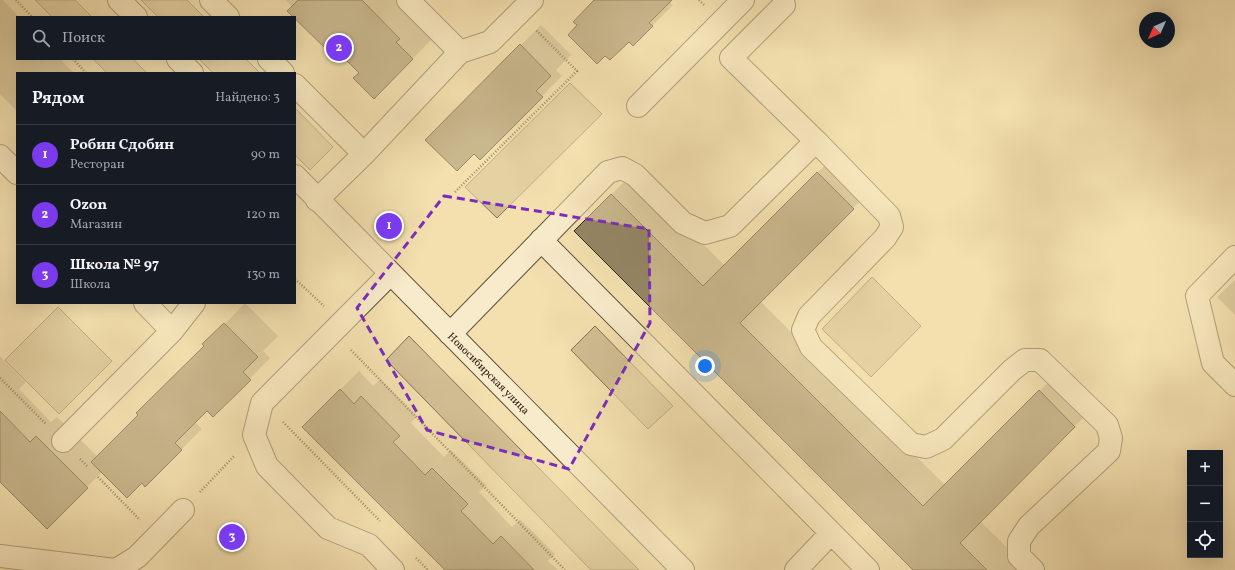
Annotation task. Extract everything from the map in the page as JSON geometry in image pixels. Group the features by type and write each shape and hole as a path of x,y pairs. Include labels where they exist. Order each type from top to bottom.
{"street":[{"path":"119,0 135,16"},
{"path":"211,0 227,16"},
{"path":"408,0 460,52"},
{"path":"304,192 364,154 460,52 490,42 532,0"},
{"path":"638,106 743,0"},
{"path":"784,5 731,58 816,141 889,216 892,227 885,238 809,316 803,330 811,347 911,444 926,447 943,439 1012,370 1024,360 1040,360 1107,424 1111,438 1108,451 1029,526 1019,541 1019,556 1033,570"},
{"path":"179,60 191,72"},
{"path":"270,60 282,72"},
{"path":"296,86 364,154"},
{"path":"450,334 608,172 622,168 635,176 683,223 705,233 730,226 816,141"},
{"path":"0,156 16,172"},
{"name":"Новосибирская улица","path":"304,192 390,274 683,570"},
{"path":"541,240 868,570"},
{"path":"1235,257 1197,296 1213,363 1235,385"},
{"path":"390,274 262,403 254,436 267,466 328,528 369,545 393,570"},
{"path":"146,304 172,331"},
{"path":"63,441 172,331 193,304"},
{"path":"0,556 115,570 137,558 183,510"},
{"path":"796,570 831,533"}],"path":[{"path":"16,0 31,16"},
{"path":"455,192 577,71 532,26"},
{"path":"74,60 85,72"},
{"path":"344,348 350,350 565,570"},
{"path":"0,378 63,441"},
{"path":"277,416 383,524"},
{"path":"183,510 254,436"},
{"path":"98,478 156,537"},
{"path":"411,553 428,570"}],"highlighted area":[{"path":"444,196 649,229 650,323 569,469 427,430 357,308"}],"shaded area":[{"path":"35,0 75,0 91,16 51,16"},
{"path":"141,0 187,0 203,16 157,16"},
{"path":"94,60 134,60 146,72 106,72"},
{"path":"200,60 247,60 259,72 212,72"},
{"path":"570,83 602,114 497,218 465,187"},
{"path":"296,109 333,147 310,170 296,156"},
{"path":"872,277 921,326 871,377 822,329"},
{"path":"58,307 112,361 59,414 5,360"},
{"path":"595,326 673,406 648,429 571,350"},
{"path":"409,336 639,570 591,570 386,360"}],"building":[{"path":"298,0 362,0 400,39 396,42 413,59 374,99 353,78 359,73 330,44 326,49 296,20 296,16 292,16 287,11"},
{"path":"594,0 672,0 649,23 653,26 633,46 629,42 610,60 605,56 597,64 568,35 577,25 573,22"},
{"path":"520,44 551,76 536,91 543,97 480,160 474,154 457,171 425,140"},
{"path":"817,172 854,209 740,323 923,506 1039,390 1075,427 960,543 987,570 913,570 574,231 611,194 703,286"},
{"path":"224,323 258,357 243,372 251,380 213,417 207,411 175,443 182,450 145,487 142,483 127,498 91,462 138,415 136,413 204,346 202,344"},
{"path":"340,389 354,404 361,396 400,436 393,442 425,475 432,468 468,504 461,511 493,544 501,536 534,570 445,570 302,427"},
{"path":"0,411 30,442 36,436 88,488 47,529 0,482"}],"place":[{"name":"Ozon","path":"339,48"},
{"name":"Робин Сдобин","path":"389,226"},
{"name":"Школа № 97","path":"232,537"}]}
